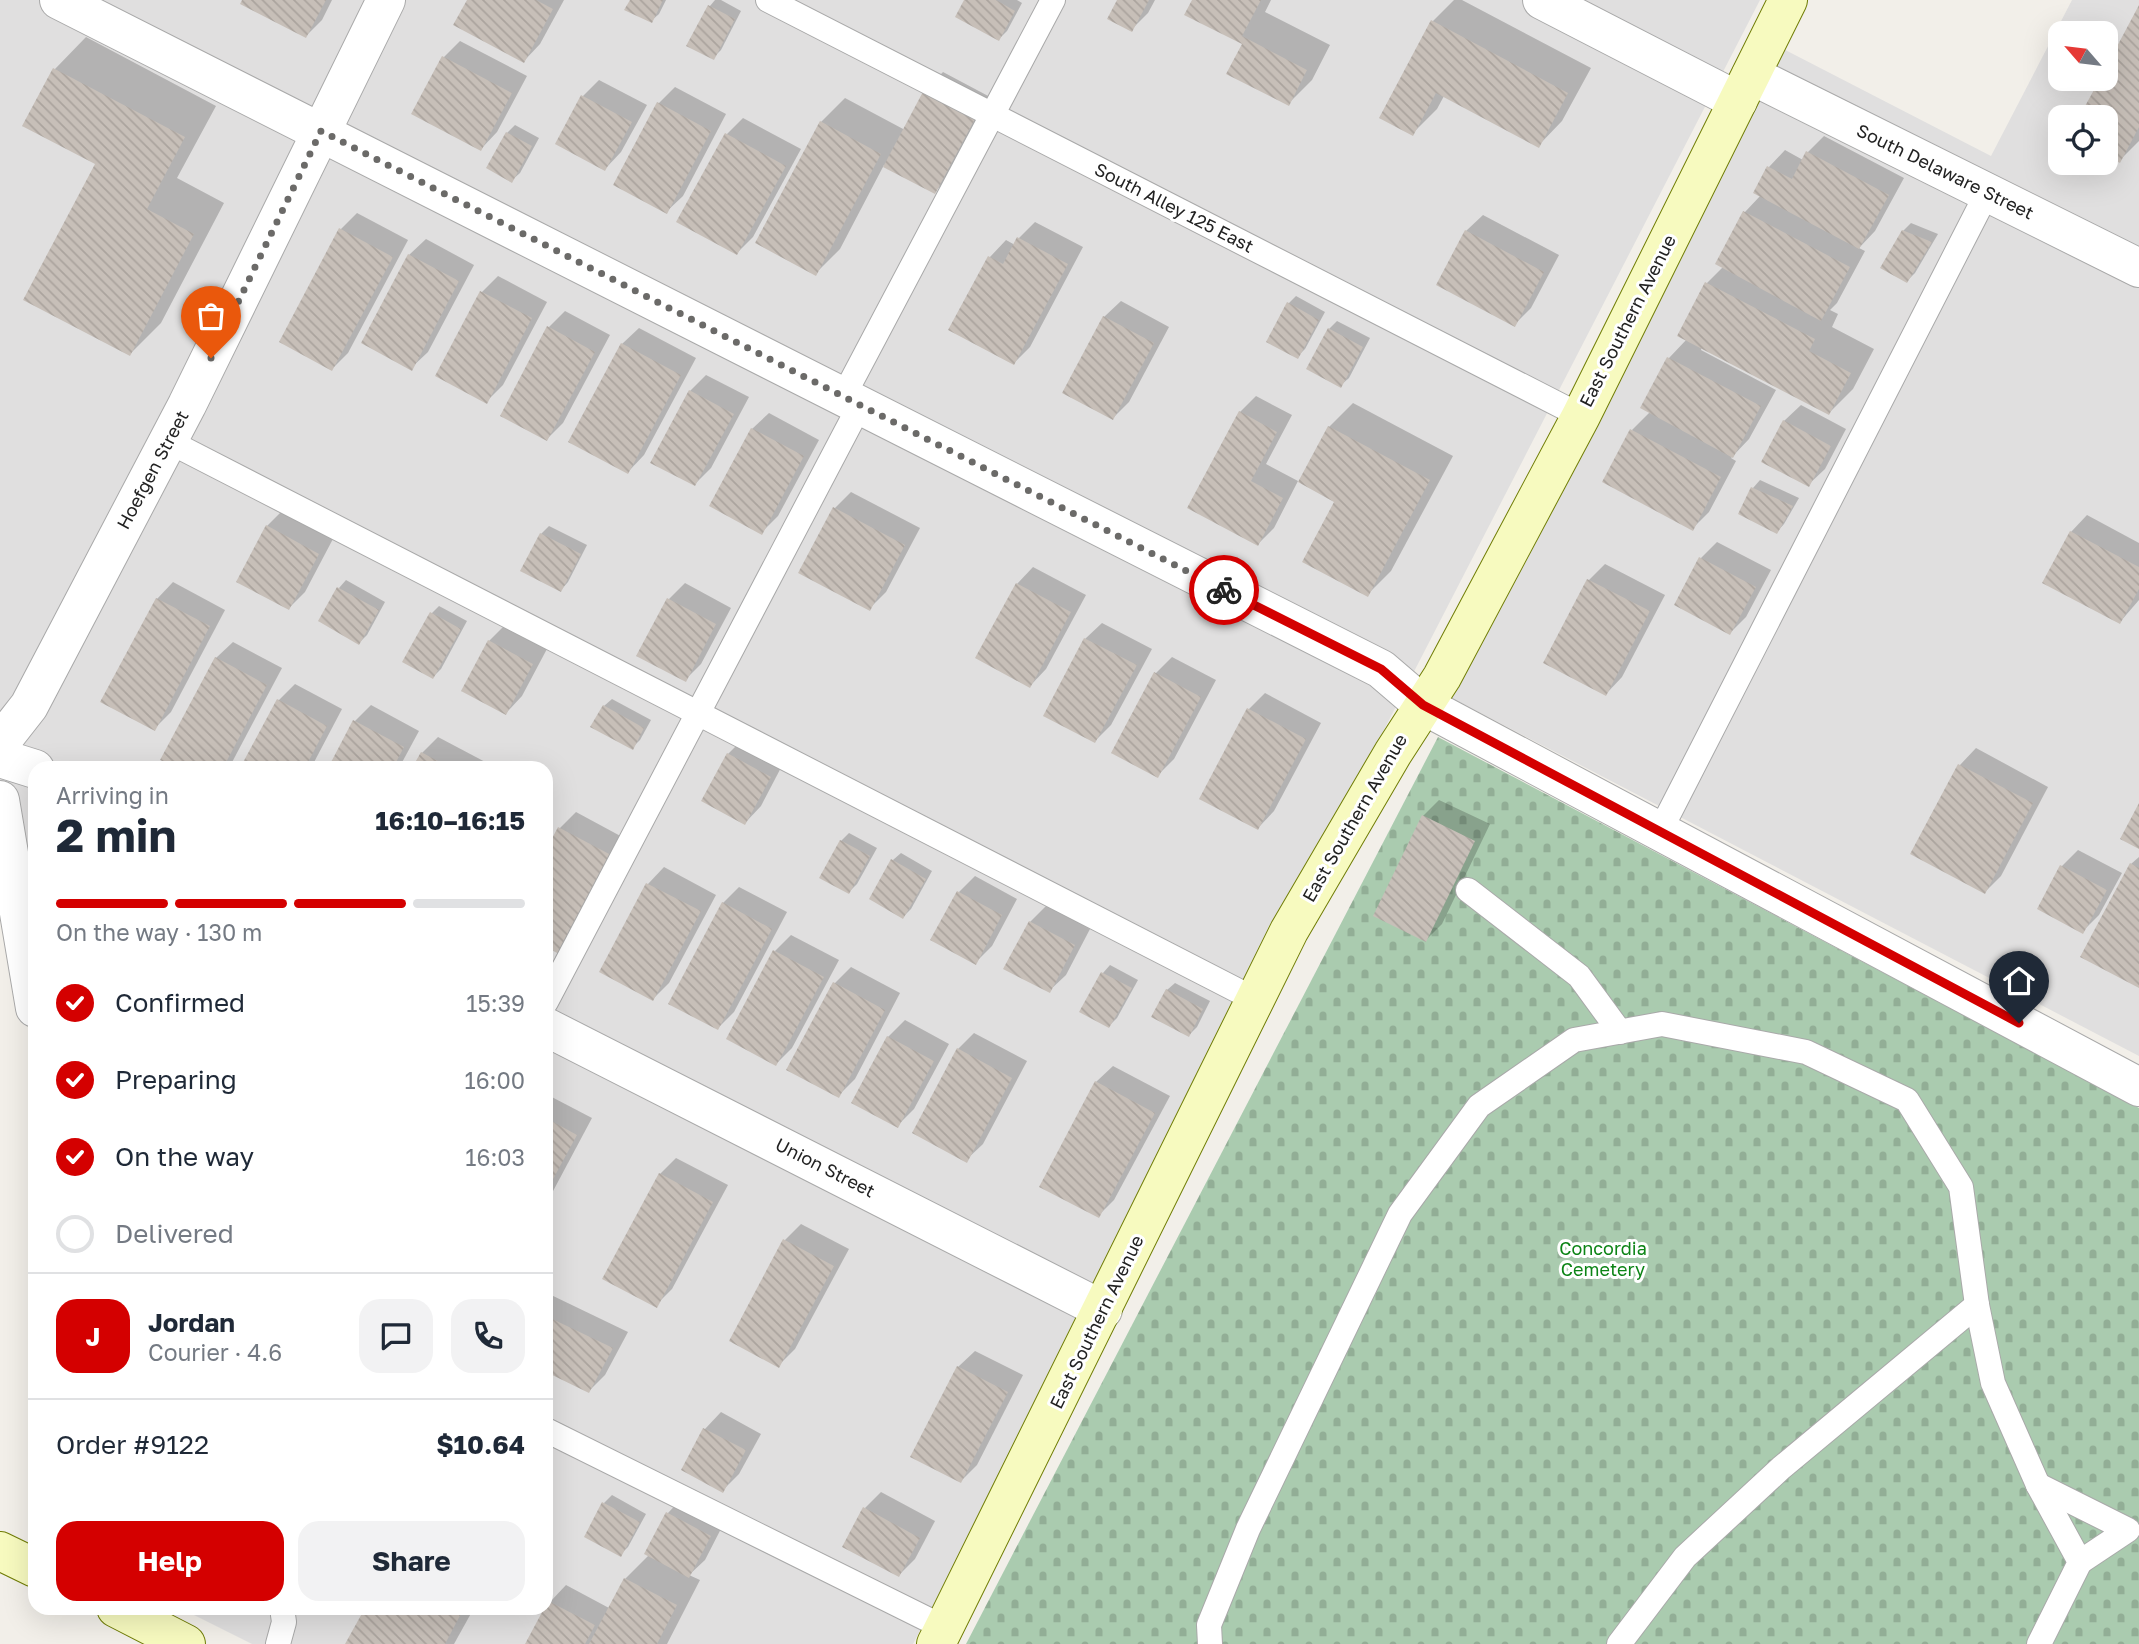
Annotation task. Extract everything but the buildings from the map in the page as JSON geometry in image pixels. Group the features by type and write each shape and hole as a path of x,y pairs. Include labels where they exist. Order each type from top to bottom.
{"street":[{"path":"59,0 1381,669 1423,705 2139,1087"},
{"name":"Hoefgen Street","path":"0,743 29,706 168,441 386,0"},
{"name":"South Delaware Street","path":"1542,0 1987,193 2139,268"},
{"name":"East Southern Avenue","path":"941,1636 1290,931 1423,705 1443,677 1581,416 1788,0"},
{"path":"0,758 28,767"},
{"path":"0,800 28,966"},
{"name":"Union Street","path":"553,1031 1103,1310"},
{"path":"0,1551 28,1565"},
{"path":"132,1620 186,1644"}],"lane":[{"name":"South Alley 125 East","path":"768,0 1581,416"},
{"path":"553,989 698,713 991,114 1053,0"},
{"path":"1660,831 1987,193"},
{"path":"168,441 1256,1000"},
{"path":"1468,890 1579,976 1620,1032"},
{"path":"1210,1644 1209,1625 1248,1529 1400,1214 1479,1106 1574,1040 1662,1024 1806,1052 1907,1100 1961,1187 1977,1304 1993,1383 2038,1485 2080,1562"},
{"path":"1619,1644 1685,1557 1781,1468 1977,1304"},
{"path":"553,1434 941,1636"},
{"path":"2038,1485 2134,1532"},
{"path":"2039,1644 2080,1562 2134,1532"},
{"path":"278,1644 284,1622 283,1615"}],"shaded area":[{"path":"0,0 1760,0 913,1644 252,1644 194,1615 553,1615 553,761 28,761 28,932 0,795"},
{"path":"2072,0 2139,0 2139,1056 1446,695 1768,41 1991,156 2048,46 2048,91 2118,91 2118,21 2061,21"}],"green space":[{"name":"Concordia Cemetery","path":"1438,737 2139,1108 2139,1644 966,1644"}],"way so far":[{"path":"211,358 321,131 1224,590"}],"route":[{"path":"1224,590 1381,669 1423,705 2019,1023"}]}
